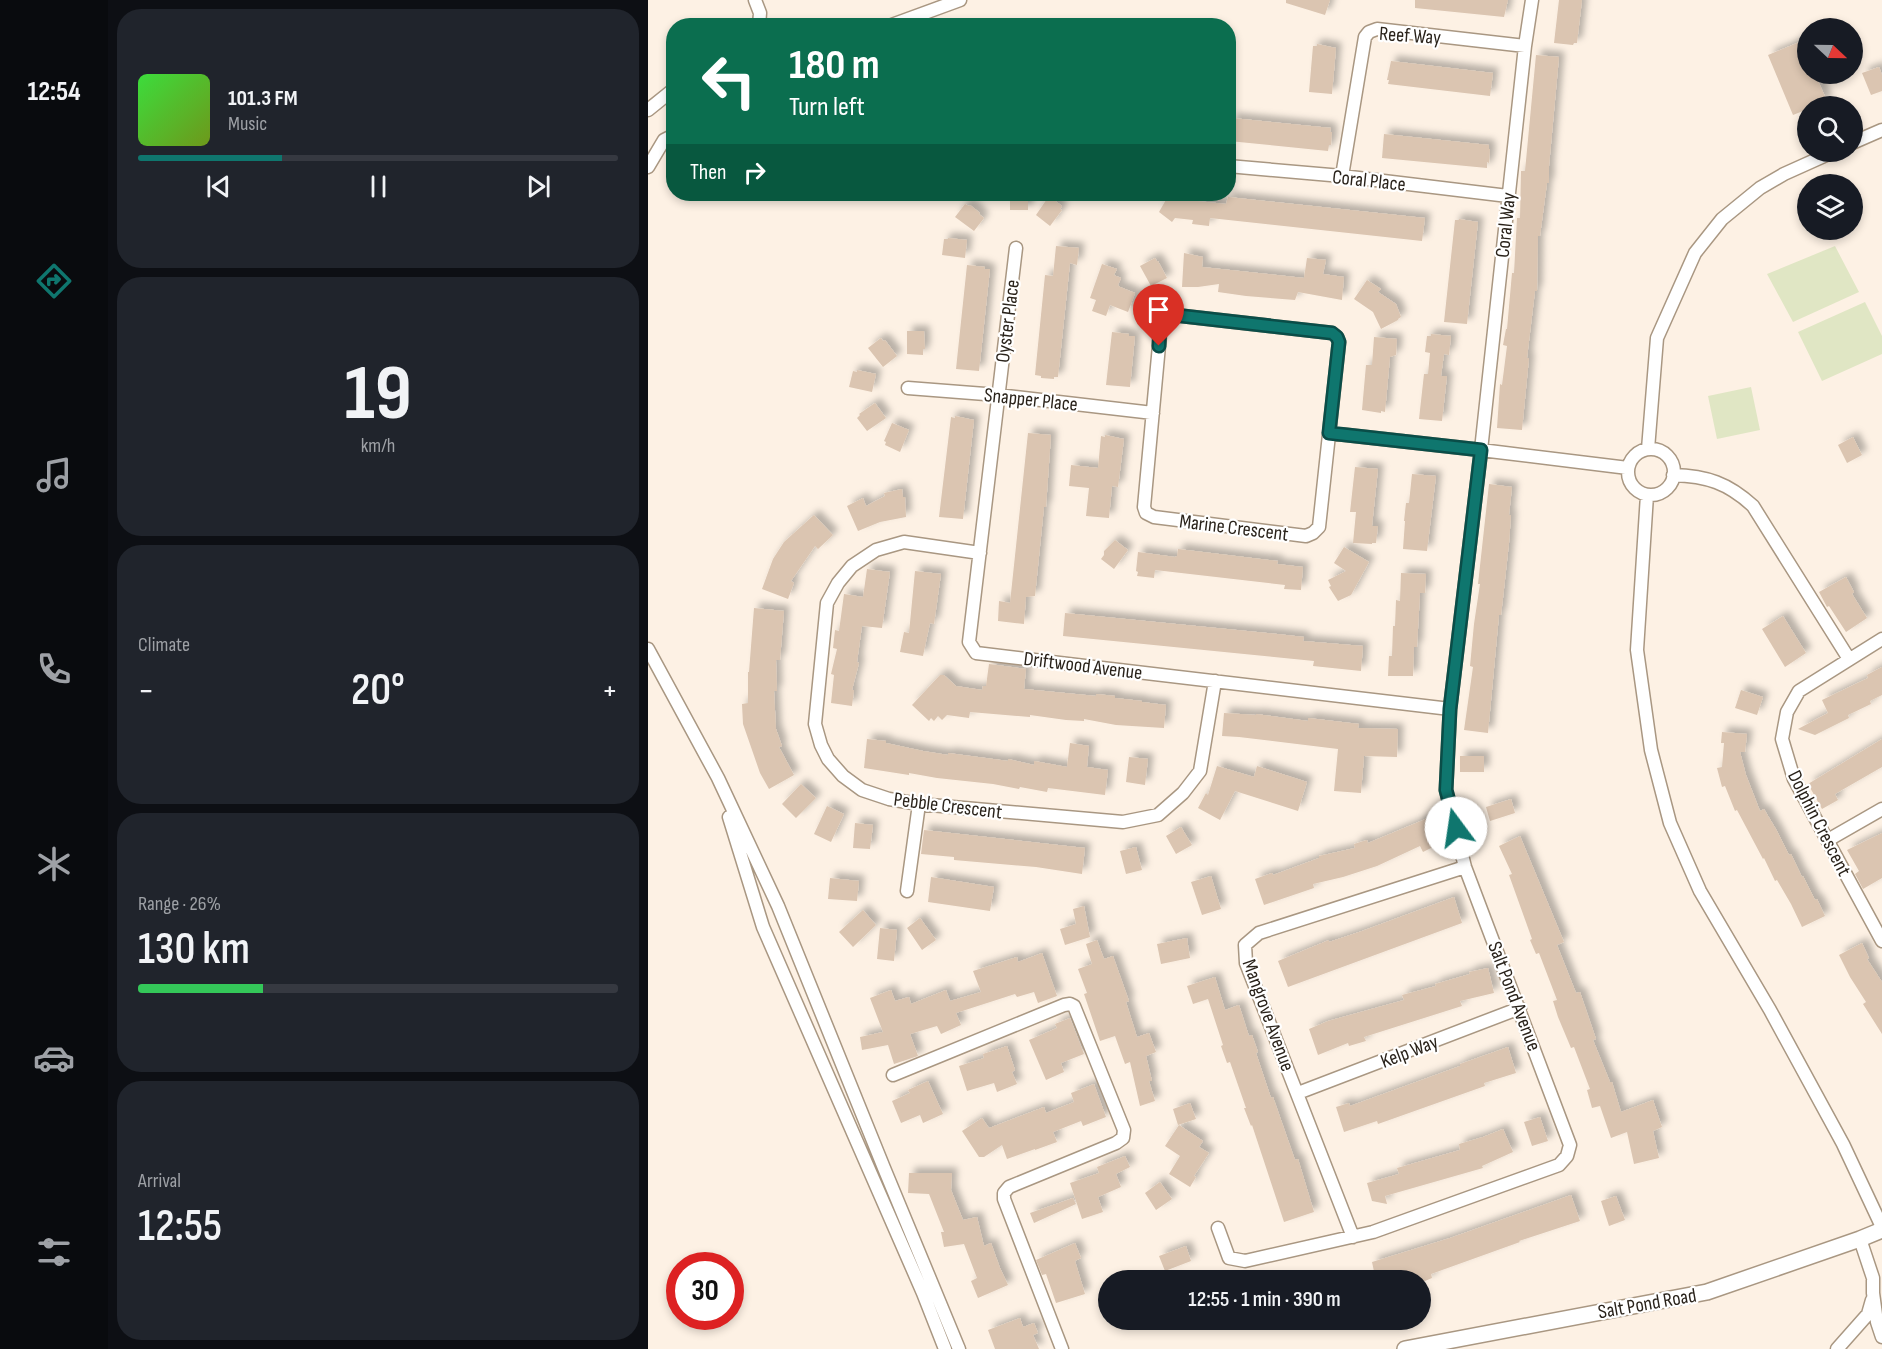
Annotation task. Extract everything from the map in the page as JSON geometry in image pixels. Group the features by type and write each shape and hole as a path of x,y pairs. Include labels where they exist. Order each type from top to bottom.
{"street":[{"path":"755,0 760,18"},
{"path":"911,18 960,0"},
{"name":"Coral Way","path":"1481,450 1532,0"},
{"name":"Reef Way","path":"1342,176 1365,37 1369,32 1377,29 1525,46"},
{"path":"648,110 666,95"},
{"path":"1863,138 1882,130"},
{"path":"648,167 666,139"},
{"path":"1648,449 1657,338 1695,253 1722,219 1760,188 1811,162"},
{"name":"Coral Place","path":"1236,167 1342,176 1508,196"},
{"name":"Oyster Place","path":"999,395 1016,248"},
{"name":"Marine Crescent","path":"1174,315 1332,333 1339,342 1319,527 1306,536 1154,517 1146,513 1144,507 1153,413 1161,324 1166,318 1174,315"},
{"name":"Snapper Place","path":"908,388 999,395 1153,413"},
{"name":"Driftwood Avenue","path":"999,395 969,642 976,652 1450,709"},
{"path":"1329,433 1628,468"},
{"path":"1648,449 1662,452 1667,456 1671,462 1673,475 1667,488 1654,495 1647,495 1632,486 1628,468 1637,453 1648,449"},
{"name":"Salt Pond Avenue","path":"1218,1228 1229,1258 1245,1261 1373,1232 1559,1165 1567,1156 1570,1145 1465,867 1446,790 1450,709 1481,450"},
{"path":"1673,475 1715,481 1738,492 1754,506 1849,659"},
{"path":"1647,495 1637,650 1651,750 1670,823 1701,891 1770,1010 1843,1144 1882,1228"},
{"name":"Pebble Crescent","path":"980,553 904,542 876,550 852,566 827,603 815,724 820,745 828,759 843,776 862,790 889,799 918,804 1123,822 1158,815 1183,793 1200,771 1215,681"},
{"name":"Dolphin Crescent","path":"1882,639 1798,691 1787,712 1782,739 1794,779 1882,941"},
{"path":"648,649 718,778 778,906 959,1349"},
{"path":"718,778 763,927 923,1293 945,1349"},
{"path":"907,891 918,804"},
{"path":"1828,840 1882,809"},
{"name":"Mangrove Avenue","path":"1353,1237 1246,963 1245,945 1259,933 1465,867"},
{"path":"893,1075 1064,1005 1074,1006 1124,1130 1123,1138 1116,1143 1009,1186 1004,1192 1004,1198 1062,1349"},
{"name":"Kelp Way","path":"1298,1093 1520,1008"},
{"name":"Salt Pond Road","path":"1405,1349 1707,1292 1860,1239 1882,1228"},
{"path":"1860,1239 1873,1278 1877,1323 1882,1337"},
{"path":"1837,1349 1868,1314 1873,1293"}],"green space":[{"path":"1835,246 1859,292 1793,322 1767,274"},
{"path":"1865,302 1882,336 1882,354 1822,381 1798,332"},
{"path":"1751,387 1760,430 1717,439 1708,396"}],"building":[{"path":"1286,0 1330,0 1325,15 1286,3"},
{"path":"1415,0 1508,0 1504,17 1415,8"},
{"path":"1559,0 1582,0 1577,43 1573,45 1554,43"},
{"path":"1797,43 1797,84 1819,84 1825,96 1797,96 1797,113 1793,115 1768,55"},
{"path":"1317,44 1336,48 1332,94 1309,92 1313,46"},
{"path":"1536,55 1559,57 1549,183 1547,183 1540,236 1538,236 1537,291 1535,291 1527,358 1529,358 1522,430 1497,428 1500,384 1502,385 1507,346 1503,345 1507,329 1512,273 1514,273 1517,218 1520,218 1521,171 1525,171"},
{"path":"1391,61 1493,73 1490,96 1388,84"},
{"path":"1879,67 1882,75 1882,91 1871,95 1863,73"},
{"path":"1236,118 1331,128 1331,145 1328,151 1236,142"},
{"path":"1384,134 1489,145 1489,163 1487,162 1487,168 1382,158"},
{"path":"1236,198 1425,218 1422,241 1210,218 1209,226 1192,224 1193,220 1175,218 1172,222 1159,212 1165,201 1226,204 1227,201 1236,201"},
{"path":"1010,201 1028,201 1028,210 1010,210"},
{"path":"1046,201 1056,201 1062,206 1060,209 1062,210 1050,226 1036,215"},
{"path":"965,204 970,205 984,218 974,231 955,217"},
{"path":"1455,220 1478,222 1467,324 1444,322"},
{"path":"944,239 967,240 965,258 942,255"},
{"path":"1056,246 1079,248 1077,265 1070,263 1058,377 1054,379 1035,375 1045,275 1053,276"},
{"path":"1184,253 1203,257 1202,267 1304,278 1307,258 1326,260 1323,274 1344,277 1342,300 1298,292 1295,300 1246,296 1218,292 1219,284 1182,287"},
{"path":"1155,258 1167,278 1151,286 1140,266"},
{"path":"1102,264 1117,269 1114,275 1121,278 1118,285 1135,293 1128,312 1110,305 1106,316 1092,311 1096,300 1090,298"},
{"path":"967,265 990,269 979,371 956,369"},
{"path":"1367,280 1381,289 1378,292 1396,304 1401,317 1381,329 1373,312 1354,299"},
{"path":"907,331 924,331 923,355 907,354"},
{"path":"1112,332 1135,336 1130,387 1106,385"},
{"path":"1431,334 1451,336 1449,355 1444,354 1441,376 1447,376 1442,421 1419,419 1424,374 1428,374 1430,353 1425,352 1427,336"},
{"path":"1374,337 1397,339 1396,355 1390,357 1385,412 1381,411 1381,413 1362,410 1366,365 1372,365"},
{"path":"881,338 897,356 883,367 868,348"},
{"path":"857,370 876,374 872,392 849,387 853,371 857,372"},
{"path":"875,403 886,418 867,431 857,418"},
{"path":"955,416 974,420 963,519 939,517 951,417 955,418"},
{"path":"892,423 909,430 900,452 885,445 884,441"},
{"path":"1028,433 1051,435 1046,507 1044,507 1035,596 1026,597 1024,624 998,621 999,601 1010,603"},
{"path":"1105,435 1124,439 1118,487 1112,486 1109,518 1086,516 1089,488 1069,486 1071,465 1098,468 1101,436 1105,437"},
{"path":"1853,437 1862,455 1847,463 1838,445"},
{"path":"1355,467 1378,469 1372,526 1378,526 1376,543 1372,544 1353,543 1356,512 1350,512"},
{"path":"1412,474 1436,476 1427,551 1403,549 1406,503 1409,503"},
{"path":"1489,484 1512,487 1509,543 1501,615 1499,615 1488,733 1464,730 1473,667 1470,666"},
{"path":"902,489 903,497 905,497 906,517 880,522 858,531 847,506 863,498 866,506 885,496 884,493"},
{"path":"814,515 833,535 818,549 815,546 791,581 794,583 788,599 762,589 773,559 784,542"},
{"path":"1115,540 1128,550 1114,569 1101,559 1104,551"},
{"path":"1344,547 1369,562 1351,595 1338,601 1329,587 1331,586 1328,580 1346,571 1334,563"},
{"path":"1178,549 1278,561 1277,564 1303,567 1301,590 1284,589 1285,585 1155,570 1154,578 1137,576 1138,552 1175,557"},
{"path":"867,569 890,572 882,628 862,626 857,662 859,663 852,690 854,690 852,706 831,703 834,675 831,674 837,649 833,648 835,630 839,631 844,594 863,597"},
{"path":"915,571 941,574 934,624 930,623 923,656 900,652 904,632 909,633"},
{"path":"1401,573 1426,574 1425,593 1420,593 1413,676 1388,676 1389,656 1392,656 1396,600 1400,601"},
{"path":"1846,577 1854,592 1852,594 1867,618 1846,632 1819,592"},
{"path":"754,608 784,611 780,660 776,660 777,691 774,691 776,729 782,746 779,747 794,775 769,789 760,773 743,724 742,704 748,703 748,672"},
{"path":"1065,613 1277,634 1304,637 1303,641 1363,646 1361,671 1313,666 1314,661 1063,636"},
{"path":"1783,616 1806,653 1785,667 1762,629"},
{"path":"989,664 1026,669 1024,689 1115,696 1115,698 1166,705 1164,728 1116,725 1084,719 1084,721 1066,720 1030,715 1030,717 970,712 969,718 947,715 942,720 938,716 934,721 931,718 929,721 912,705 940,675 944,675 956,686 982,690 983,686 986,686"},
{"path":"1882,667 1882,695 1870,701 1871,704 1815,735 1798,729 1828,713 1822,700 1868,678 1867,675"},
{"path":"1741,690 1763,697 1757,715 1735,708"},
{"path":"1224,713 1256,714 1308,721 1308,718 1359,724 1358,728 1398,729 1397,757 1364,756 1361,793 1334,791 1338,749 1222,736"},
{"path":"1722,732 1747,734 1745,752 1740,752 1760,811 1764,809 1825,916 1802,927 1737,810 1735,811 1725,786 1722,787 1717,768 1722,767 1724,743 1721,743"},
{"path":"867,739 948,755 948,753 1008,761 1008,759 1034,765 1034,761 1067,767 1070,743 1089,746 1087,767 1108,770 1105,795 1048,788 1047,792 1020,787 1019,789 864,768"},
{"path":"1882,739 1882,767 1835,794 1838,800 1822,809 1808,784"},
{"path":"1460,756 1484,756 1484,772 1460,772"},
{"path":"1129,757 1148,759 1145,785 1126,782"},
{"path":"1217,766 1254,777 1257,766 1307,782 1298,811 1235,791 1220,820 1198,808 1206,793 1208,795"},
{"path":"801,784 816,798 796,818 782,804"},
{"path":"1511,799 1515,813 1490,821 1486,807"},
{"path":"827,806 844,814 831,842 814,834"},
{"path":"1428,818 1439,844 1423,852 1420,846 1377,866 1313,884 1314,888 1264,905 1255,879 1272,873 1273,875 1319,858 1319,856 1355,848 1354,844 1367,840 1368,843"},
{"path":"855,823 873,825 870,849 853,848"},
{"path":"1181,827 1192,845 1176,854 1166,836"},
{"path":"924,830 1085,848 1082,874 1036,867 954,860 954,857 921,854"},
{"path":"1882,833 1882,878 1863,889 1855,874 1859,871 1847,850"},
{"path":"1520,836 1564,942 1557,945 1576,993 1580,992 1596,1039 1593,1040 1610,1082 1612,1082 1621,1112 1653,1100 1662,1127 1653,1131 1659,1158 1634,1164 1627,1132 1611,1138 1600,1106 1592,1108 1587,1090 1590,1089 1574,1047 1571,1048 1558,1017 1553,1001 1557,1000 1539,953 1536,954 1530,940 1532,939 1509,875 1512,874 1499,846"},
{"path":"1136,847 1142,870 1126,874 1120,851"},
{"path":"1211,876 1221,909 1202,915 1191,882"},
{"path":"931,877 994,887 990,911 928,902"},
{"path":"830,878 859,881 857,901 828,899"},
{"path":"1454,897 1462,923 1288,987 1278,961 1329,940 1329,942 1362,931"},
{"path":"1084,906 1090,937 1065,945 1060,929 1076,924 1073,909"},
{"path":"863,910 876,925 853,947 839,932"},
{"path":"920,918 936,940 922,950 907,928"},
{"path":"880,928 897,930 894,961 877,959"},
{"path":"1187,938 1190,958 1161,964 1157,944"},
{"path":"1097,940 1104,959 1113,956 1129,1001 1126,1002 1137,1037 1149,1033 1156,1052 1146,1056 1152,1081 1149,1081 1155,1101 1140,1106 1130,1062 1125,1064 1115,1036 1100,1041 1084,994 1087,993 1078,969 1092,964 1086,944"},
{"path":"1862,943 1869,958 1867,959 1882,982 1882,1034 1863,1004 1866,1002 1839,955"},
{"path":"1042,953 1057,996 1038,1003 1034,992 1017,997 1015,994 956,1013 961,1025 941,1034 937,1026 910,1034 918,1056 894,1064 888,1045 862,1050 860,1037 883,1032 870,998 891,990 895,1001 909,997 911,1004 946,990 950,1001 981,992 973,971 1017,957 1018,962"},
{"path":"1488,968 1494,993 1460,1001 1462,1006 1364,1037 1366,1041 1349,1046 1348,1043 1318,1055 1309,1029 1328,1021 1404,1000 1402,995 1436,986 1435,984 1470,974 1469,972"},
{"path":"1215,977 1225,1010 1239,1005 1249,1036 1252,1035 1271,1098 1273,1097 1295,1160 1298,1159 1314,1212 1284,1222 1230,1062 1227,1063 1221,1046 1223,1045 1208,999 1193,1004 1187,986"},
{"path":"1070,1018 1084,1054 1061,1063 1064,1072 1046,1080 1029,1040 1057,1028 1055,1024"},
{"path":"1007,1046 1017,1084 997,1092 994,1083 967,1091 959,1066 984,1058 983,1054"},
{"path":"1508,1047 1516,1073 1378,1124 1377,1121 1344,1132 1336,1107 1349,1103 1350,1106"},
{"path":"928,1081 943,1114 923,1123 920,1115 901,1123 892,1101 910,1093 908,1090"},
{"path":"1094,1084 1106,1117 1083,1126 1081,1121 1053,1132 1057,1142 1035,1150 1007,1159 1002,1145 984,1157 979,1157 962,1131 982,1118 989,1128 1044,1107 1046,1113 1074,1102 1071,1093"},
{"path":"1190,1103 1196,1119 1178,1125 1173,1109"},
{"path":"1540,1117 1548,1141 1532,1146 1524,1122"},
{"path":"1179,1125 1203,1141 1199,1147 1209,1153 1194,1176 1196,1177 1190,1187 1169,1174 1180,1156 1165,1146"},
{"path":"1503,1129 1513,1152 1482,1166 1483,1168 1385,1196 1387,1204 1372,1201 1367,1183 1399,1174 1397,1168 1460,1150 1459,1144"},
{"path":"1125,1156 1130,1167 1116,1174 1121,1187 1098,1197 1103,1212 1082,1219 1070,1183 1099,1173 1097,1167"},
{"path":"909,1173 952,1173 951,1190 963,1220 977,1217 984,1246 991,1243 1008,1285 978,1298 971,1281 977,1278 964,1244 944,1247 941,1232 944,1232 929,1194 908,1193"},
{"path":"1160,1182 1172,1199 1156,1210 1145,1193"},
{"path":"1571,1195 1580,1221 1431,1274 1431,1270 1374,1270 1372,1262 1450,1238"},
{"path":"1616,1196 1625,1220 1609,1226 1601,1201"},
{"path":"1073,1198 1076,1204 1034,1223 1030,1213"},
{"path":"1075,1243 1081,1258 1075,1261 1085,1294 1056,1303 1046,1274 1042,1275 1036,1260"},
{"path":"1186,1246 1191,1261 1165,1270 1159,1256"},
{"path":"1020,1318 1023,1327 1034,1323 1038,1333 1033,1335 1039,1349 995,1349 988,1330"}],"route":[{"path":"1159,346 1161,324 1166,318 1174,315 1332,333 1339,342 1329,433 1481,450 1450,709 1446,790 1456,828"}]}
